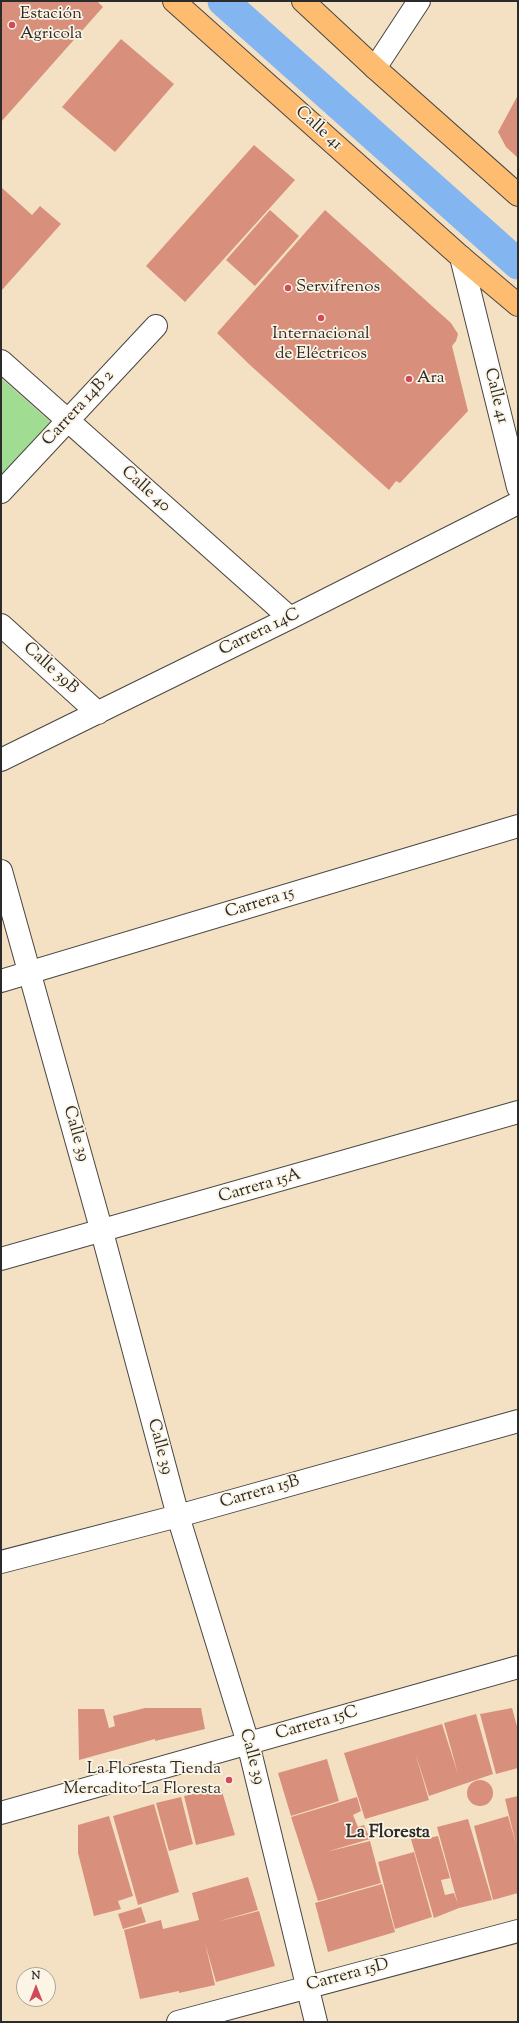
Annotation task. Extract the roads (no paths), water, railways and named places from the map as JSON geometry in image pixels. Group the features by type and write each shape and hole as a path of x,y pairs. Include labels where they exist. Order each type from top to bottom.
{"main road":[{"name":"Calle 41","path":"174,1 461,257 518,305"},
{"path":"303,1 375,68 518,195"}],"street":[{"path":"375,68 419,1"},
{"name":"Calle 41","path":"461,257 518,488"},
{"name":"Carrera 14B 2","path":"1,492 156,326"},
{"name":"Calle 40","path":"1,361 290,618"},
{"name":"Carrera 14C","path":"1,760 290,618 518,503"},
{"name":"Calle 39B","path":"1,625 98,713"},
{"name":"Carrera 15","path":"1,980 29,973 518,826"},
{"name":"Calle 39","path":"1,871 102,1232 178,1516 248,1743 316,2022"},
{"name":"Carrera 15A","path":"1,1259 102,1232 518,1112"},
{"name":"Carrera 15B","path":"1,1562 178,1516 518,1421"},
{"name":"Carrera 15C","path":"1,1813 518,1667"},
{"name":"Carrera 15D","path":"178,2022 518,1931"}],"waterway":[{"path":"223,1 518,264"}],"place":[{"name":"Estación Agricola","path":"12,25"},
{"name":"Servifrenos","path":"288,288"},
{"name":"Internacional de Eléctricos","path":"321,318"},
{"name":"Ara","path":"409,379"},
{"name":"La Floresta Tienda Mercadito La Floresta","path":"229,1780"}],"district":[{"name":"La Floresta","path":"388,1834"}]}
